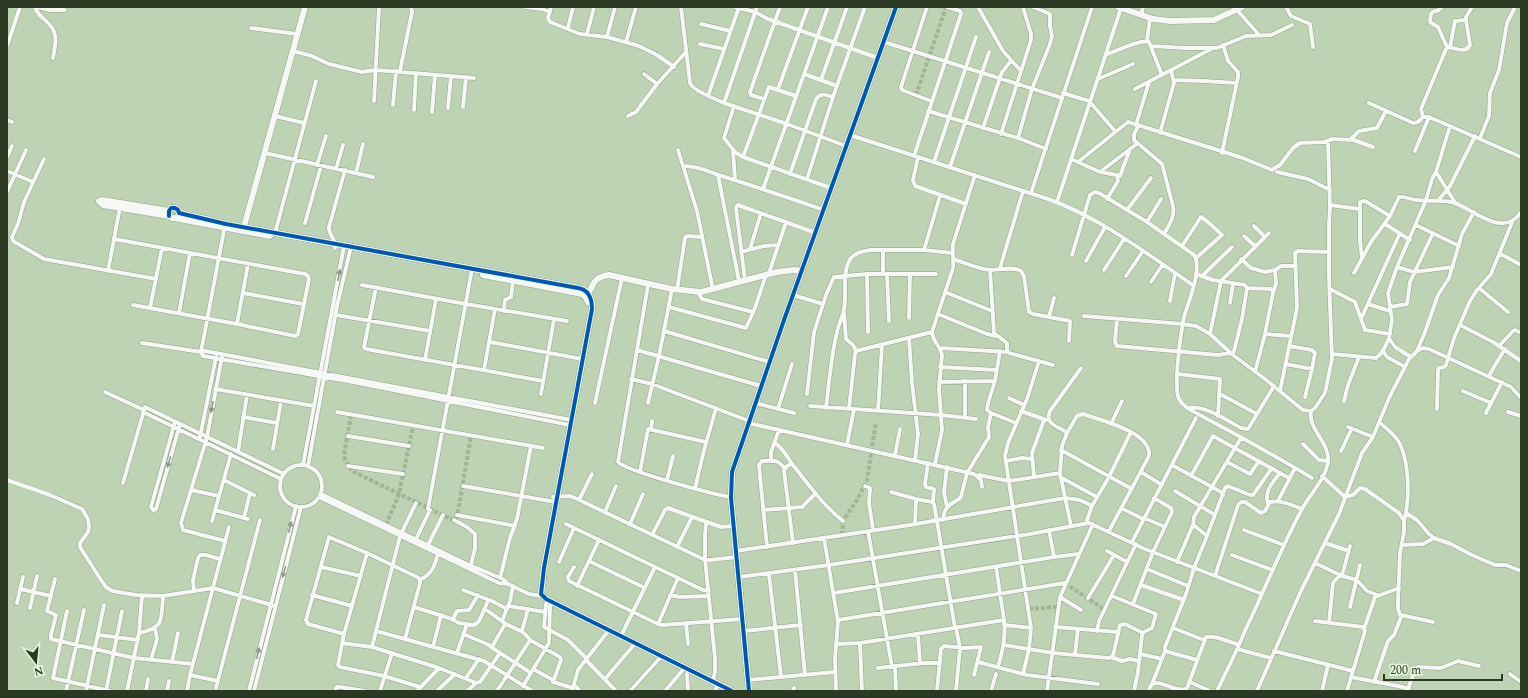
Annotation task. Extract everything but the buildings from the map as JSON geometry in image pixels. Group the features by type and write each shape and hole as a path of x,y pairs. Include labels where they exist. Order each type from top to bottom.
{"street":[{"path":"7,46 20,7"},
{"path":"36,7 50,10 65,10"},
{"path":"36,7 38,13 55,33 56,41 52,58"},
{"path":"244,229 305,7"},
{"path":"374,101 378,7"},
{"path":"393,105 398,71 412,12 411,7"},
{"path":"525,7 542,9 550,12"},
{"path":"551,7 549,21 568,28 574,32 607,37 626,42 649,51 674,67"},
{"path":"568,28 573,7"},
{"path":"587,34 594,7"},
{"path":"607,37 615,7"},
{"path":"626,42 636,7"},
{"path":"681,7 691,86 724,103 846,146"},
{"path":"706,95 738,7 878,58"},
{"path":"724,103 757,7"},
{"path":"764,99 751,95 750,92 780,7"},
{"path":"778,89 808,7"},
{"path":"763,189 828,7"},
{"path":"821,80 847,7"},
{"path":"807,179 833,97 866,7"},
{"path":"749,691 731,497 732,472 769,362 884,42 895,7"},
{"path":"927,7 901,89 931,101"},
{"path":"947,7 961,12 928,111 916,156 913,180 915,186 966,204"},
{"path":"978,7 1002,51 1021,72"},
{"path":"1001,134 1031,40 1031,34 1023,7"},
{"path":"1018,138 1032,89 1052,36 1050,14 1033,7"},
{"path":"1031,194 1092,7"},
{"path":"1141,15 1143,7"},
{"path":"1286,7 1291,16 1310,24 1313,47"},
{"path":"1442,7 1440,10 1430,14 1430,22 1438,27 1448,47"},
{"path":"1448,47 1461,50 1469,48 1471,42 1466,17 1472,7"},
{"path":"1480,138 1489,116 1490,93 1500,70 1507,23 1515,7"},
{"path":"1057,202 1107,54 1119,8 1150,18 1170,21 1206,21 1223,17 1239,8 1260,36"},
{"path":"1150,18 1147,41 1151,46 1162,75"},
{"path":"1423,117 1421,109 1448,47 1454,23 1457,20 1466,20"},
{"path":"701,24 730,31"},
{"path":"1135,89 1211,49 1246,36 1271,35 1292,25"},
{"path":"251,28 297,34"},
{"path":"934,162 976,36"},
{"path":"1107,54 1139,42 1147,41"},
{"path":"884,42 1062,98"},
{"path":"700,44 724,49"},
{"path":"1222,153 1238,72 1228,61 1223,45"},
{"path":"1151,46 1211,49"},
{"path":"293,50 312,56 329,64 362,72 375,70 398,71 474,78"},
{"path":"628,116 636,112 657,84 686,52"},
{"path":"950,167 989,52"},
{"path":"983,128 1003,69 1011,61"},
{"path":"1098,79 1134,64"},
{"path":"1160,133 1174,80 1170,70"},
{"path":"414,110 416,73"},
{"path":"644,74 657,84"},
{"path":"804,74 837,86"},
{"path":"432,112 435,75"},
{"path":"448,108 451,76"},
{"path":"463,107 466,77"},
{"path":"1174,80 1237,83"},
{"path":"275,233 316,81"},
{"path":"1149,82 1133,137 1160,161 1164,168 1174,213 1164,234"},
{"path":"743,157 768,87 796,96"},
{"path":"1064,93 1090,101 1115,132"},
{"path":"790,174 816,99 822,94 833,97"},
{"path":"1369,103 1413,123 1418,122 1423,117 1429,117 1521,157"},
{"path":"734,106 724,136 725,141 737,154 831,188"},
{"path":"928,111 1018,138 1046,149"},
{"path":"1350,140 1359,131 1377,128 1386,111"},
{"path":"275,116 304,123"},
{"path":"1415,151 1429,117"},
{"path":"1078,162 1126,123 1137,125 1222,153 1240,157 1272,170 1280,165 1295,146 1300,143 1324,142 1333,139 1350,140 1374,147"},
{"path":"1332,354 1376,358 1383,350 1390,336 1392,320 1388,293 1389,287 1426,200 1450,126"},
{"path":"850,135 1057,202 1084,214 1163,264 1193,285"},
{"path":"305,223 326,136"},
{"path":"1438,201 1447,190 1475,136"},
{"path":"1217,691 1284,545 1302,509 1322,476 1328,461 1326,448 1310,417 1311,411 1315,408 1325,393 1331,367 1332,354 1328,141"},
{"path":"1100,172 1138,143"},
{"path":"356,173 363,144"},
{"path":"336,169 343,145"},
{"path":"7,157 12,146"},
{"path":"1120,176 1130,149"},
{"path":"7,192 26,150"},
{"path":"678,150 684,166 702,237 713,290"},
{"path":"733,150 733,179"},
{"path":"265,153 373,177"},
{"path":"44,159 33,182 12,237 13,241 44,259 156,279"},
{"path":"1071,159 1100,172 1113,174 1118,178 1114,189 1107,199"},
{"path":"684,166 695,166 824,210"},
{"path":"336,246 329,232 329,226 345,170"},
{"path":"7,171 33,182"},
{"path":"1276,172 1308,179 1330,190"},
{"path":"1436,172 1456,204"},
{"path":"718,175 723,203 742,280"},
{"path":"935,464 941,439 939,382 942,355 940,348 934,341 932,332 953,268 953,244 975,175"},
{"path":"1127,210 1151,178"},
{"path":"1000,268 1024,191"},
{"path":"1072,255 1090,195 1093,193 1099,193 1147,222 1182,246 1196,258"},
{"path":"924,250 940,196"},
{"path":"1354,273 1371,242 1390,216 1399,197 1456,204 1474,212 1486,220 1497,224 1508,223 1521,212"},
{"path":"1147,222 1161,199"},
{"path":"1362,258 1360,241 1360,202 1363,200 1390,216"},
{"path":"742,280 741,252 736,208 738,205 816,233"},
{"path":"1330,205 1359,209"},
{"path":"108,271 120,206 472,271 585,290 587,294 588,308 555,499 540,568 540,600 608,632 685,673 732,691"},
{"path":"1257,691 1274,651 1325,543 1362,453 1373,437 1389,398 1405,367 1416,351 1426,332 1438,295 1449,278 1462,234 1474,212"},
{"path":"750,250 761,213"},
{"path":"1182,246 1201,217 1222,235 1196,258 1196,274 1183,324 1178,374 1178,398 1187,408 1276,456 1312,478"},
{"path":"1437,409 1438,370 1440,367 1445,367 1447,357 1470,301 1491,274 1513,220"},
{"path":"669,307 746,328 779,245 786,222"},
{"path":"1385,224 1410,240"},
{"path":"1416,225 1458,246"},
{"path":"201,352 225,226"},
{"path":"1254,226 1265,237"},
{"path":"1086,261 1105,227"},
{"path":"244,229 275,233 336,246"},
{"path":"1210,334 1221,281 1269,233"},
{"path":"1361,319 1400,233"},
{"path":"1368,304 1390,309 1407,304 1410,282 1432,233"},
{"path":"648,403 685,238 687,236 702,237"},
{"path":"1244,236 1255,246"},
{"path":"114,239 308,276 309,279 297,336 133,305"},
{"path":"1104,270 1124,239"},
{"path":"741,252 779,245"},
{"path":"1202,276 1232,247"},
{"path":"150,308 162,248"},
{"path":"305,465 314,406 336,315 347,248"},
{"path":"305,465 347,248"},
{"path":"883,250 889,321"},
{"path":"849,409 856,351 853,345 845,337 844,310 846,275 849,260 862,251 924,250 952,253"},
{"path":"1126,276 1143,251"},
{"path":"1280,391 1297,308 1296,252 1329,252"},
{"path":"179,313 190,253"},
{"path":"1499,253 1521,265"},
{"path":"953,260 990,270 1000,268 1021,271 1024,276 1029,312 1070,321 1069,341"},
{"path":"1241,260 1253,269 1265,272 1275,270 1284,265 1296,266"},
{"path":"237,324 248,264"},
{"path":"1150,282 1163,264"},
{"path":"1397,267 1414,272 1453,267"},
{"path":"587,294 595,279 609,275 674,290 698,292 713,290 742,280 768,274 794,270 802,271"},
{"path":"990,270 993,331 996,336"},
{"path":"1255,372 1276,284 1275,270"},
{"path":"472,271 513,281 587,294"},
{"path":"416,539 429,509 472,271"},
{"path":"1170,301 1175,273"},
{"path":"867,274 868,332"},
{"path":"909,318 910,274"},
{"path":"806,394 814,332 832,279 837,276 846,275 936,274"},
{"path":"1196,274 1246,286 1247,288 1270,289 1273,290 1273,293"},
{"path":"595,403 622,278"},
{"path":"504,311 505,300 511,297 513,281"},
{"path":"1230,303 1233,284"},
{"path":"362,285 567,321"},
{"path":"648,285 618,460 620,464 640,472 720,496 731,497"},
{"path":"376,287 368,320 364,348 454,366 543,381"},
{"path":"1232,354 1242,319 1247,288"},
{"path":"1479,288 1508,312"},
{"path":"1330,289 1356,302 1365,330 1390,336"},
{"path":"243,292 303,304"},
{"path":"698,292 702,299 753,312"},
{"path":"945,292 992,311"},
{"path":"793,295 823,304"},
{"path":"1049,317 1054,298"},
{"path":"425,360 436,299"},
{"path":"484,370 495,309"},
{"path":"826,408 835,342 844,310"},
{"path":"938,314 987,334 996,336 1007,343 1008,352"},
{"path":"336,315 430,331"},
{"path":"1084,316 1196,326 1210,334 1232,354 1303,410 1311,411"},
{"path":"541,394 554,319"},
{"path":"1118,319 1115,342 1117,346 1218,355 1232,354"},
{"path":"1460,325 1500,345 1521,361"},
{"path":"1500,345 1513,331 1515,330 1521,333"},
{"path":"664,331 769,362"},
{"path":"856,351 932,332"},
{"path":"1265,334 1291,336"},
{"path":"1390,336 1395,347 1411,357"},
{"path":"909,338 918,441 915,460"},
{"path":"490,342 580,359"},
{"path":"142,343 201,352 203,356 216,356 322,375 569,422"},
{"path":"878,411 882,345"},
{"path":"1289,346 1314,351 1315,355 1305,397"},
{"path":"940,348 1008,352 1053,365"},
{"path":"1416,351 1423,348 1430,349 1502,382 1511,387 1521,397"},
{"path":"1489,376 1505,349"},
{"path":"637,350 761,386"},
{"path":"1383,350 1386,357 1405,367"},
{"path":"1000,351 995,381 987,407 989,412 1016,423"},
{"path":"200,437 216,356"},
{"path":"222,357 206,440 181,527 183,530 225,541"},
{"path":"1344,401 1348,385 1359,357"},
{"path":"1023,674 1029,649 1031,628 1006,461 1008,443 1040,361"},
{"path":"778,409 792,364"},
{"path":"1285,364 1312,369"},
{"path":"940,368 997,370"},
{"path":"1034,477 1032,459 1034,448 1046,420 1050,411 1081,368"},
{"path":"1178,374 1218,378 1221,381 1218,416"},
{"path":"631,379 652,384 716,408 748,422 847,446 935,464 967,473 978,477 981,480 982,487"},
{"path":"965,381 965,417"},
{"path":"939,382 995,381"},
{"path":"1486,413 1502,382"},
{"path":"1187,408 1194,406 1202,408 1246,430 1249,428 1274,386"},
{"path":"215,389 314,406"},
{"path":"1463,391 1491,403"},
{"path":"105,392 175,424 180,424 200,437"},
{"path":"1220,394 1257,414"},
{"path":"238,452 247,395"},
{"path":"1009,398 1024,405"},
{"path":"273,449 281,401"},
{"path":"1111,424 1122,401"},
{"path":"755,403 794,413"},
{"path":"810,406 941,415 976,419"},
{"path":"695,489 716,408"},
{"path":"847,446 854,409"},
{"path":"123,483 144,410"},
{"path":"1021,411 1046,420 1067,433"},
{"path":"337,412 543,448"},
{"path":"1508,412 1521,416"},
{"path":"943,520 943,513 947,507 961,497 967,473 989,437 988,427 991,413"},
{"path":"1071,526 1060,475 1062,450 1067,433 1075,419 1080,414 1131,432 1146,444 1149,451 1149,456 1109,531"},
{"path":"243,417 277,423"},
{"path":"1097,630 1099,621 1127,562 1143,518 1162,485 1196,418"},
{"path":"640,472 648,429 651,429 652,421"},
{"path":"1374,682 1388,641 1394,635 1401,615 1398,609 1399,588 1404,521 1408,500 1405,457 1396,437 1379,422"},
{"path":"175,424 151,508 153,510 156,509 180,424"},
{"path":"175,424 179,429 200,437 231,454 282,476"},
{"path":"1341,452 1350,428 1373,437"},
{"path":"651,429 706,442"},
{"path":"895,455 900,429"},
{"path":"771,461 771,452 779,430"},
{"path":"1086,523 1092,506 1109,477 1131,432"},
{"path":"348,436 409,446"},
{"path":"1191,476 1213,436 1289,478"},
{"path":"1177,562 1193,526 1193,519 1241,438"},
{"path":"206,440 238,452 282,476"},
{"path":"775,443 784,451 834,514 843,521"},
{"path":"1303,444 1319,460 1328,461"},
{"path":"500,578 510,538 515,526 531,446"},
{"path":"1062,450 1132,489"},
{"path":"212,521 231,454"},
{"path":"667,480 673,456"},
{"path":"1006,461 1022,458 1032,459"},
{"path":"767,547 759,465 762,461 779,461 785,469 793,543"},
{"path":"1226,462 1250,474 1259,461"},
{"path":"785,469 792,463"},
{"path":"928,463 925,484 926,486 934,489 933,502 938,521 960,648 956,691"},
{"path":"305,465 314,469 320,477 322,483 320,495 312,504 298,506 286,501 280,489 282,476 290,468 305,465"},
{"path":"1172,465 1221,492 1223,495"},
{"path":"348,466 403,474"},
{"path":"947,467 944,492 947,507"},
{"path":"1149,691 1225,488 1228,486 1253,495 1272,468"},
{"path":"1278,501 1294,468"},
{"path":"1141,472 1162,485"},
{"path":"1215,576 1238,505 1245,502 1261,513 1265,511 1268,504 1266,498 1268,490 1280,473"},
{"path":"579,500 592,474"},
{"path":"980,475 1009,481 1060,475 1097,497"},
{"path":"1322,476 1345,497"},
{"path":"7,480 56,497 82,509 88,518 89,527 88,532 80,545 101,580 106,587 112,591 142,596 163,596 213,588 275,606"},
{"path":"215,510 246,518 252,494 224,480"},
{"path":"463,486 522,496 555,499 568,496 705,559 767,547 938,521 1065,498 1080,500 1092,506"},
{"path":"604,512 616,486"},
{"path":"865,486 871,490 869,503 873,530"},
{"path":"1345,497 1352,495 1357,489 1362,488 1399,514 1404,521"},
{"path":"191,490 219,496"},
{"path":"1175,491 1215,516"},
{"path":"891,492 933,502"},
{"path":"763,510 802,507 816,493"},
{"path":"630,524 643,494"},
{"path":"320,495 499,583 508,584"},
{"path":"1133,604 1153,552 1172,510 1154,498"},
{"path":"915,524 916,499"},
{"path":"1268,504 1270,502 1278,501 1302,509"},
{"path":"372,647 401,534 416,503"},
{"path":"249,691 270,604 298,506"},
{"path":"254,691 298,506"},
{"path":"652,535 665,510 668,508 721,527 734,526"},
{"path":"1121,508 1165,527"},
{"path":"1406,513 1417,520 1434,538 1451,544 1496,565 1506,565 1521,571"},
{"path":"457,515 515,526"},
{"path":"428,545 443,516"},
{"path":"677,547 692,517"},
{"path":"216,688 260,520"},
{"path":"454,520 467,527 475,534 475,548 470,565"},
{"path":"706,522 705,559 712,621 716,686"},
{"path":"739,577 769,574 1018,536 1086,523 1109,531 1177,562 1262,594"},
{"path":"566,524 709,593"},
{"path":"1047,691 1060,597 1092,524"},
{"path":"1193,526 1207,536"},
{"path":"187,691 229,527"},
{"path":"559,562 574,528"},
{"path":"1049,530 1054,557"},
{"path":"1244,530 1284,545"},
{"path":"868,532 893,666 896,691"},
{"path":"401,534 416,539 500,578 508,584 529,594 539,595"},
{"path":"344,634 307,624 306,616 329,537 417,576 420,580"},
{"path":"824,538 838,620 835,672 836,691"},
{"path":"1402,545 1423,544 1434,538"},
{"path":"577,586 599,540"},
{"path":"1325,543 1350,548 1342,576 1336,579 1333,583 1329,623"},
{"path":"1107,552 1127,562"},
{"path":"367,553 344,634 338,663 340,667 384,676 420,687"},
{"path":"194,591 193,580 200,555 206,554 220,559"},
{"path":"420,580 426,577 433,570 438,554"},
{"path":"834,593 1078,554"},
{"path":"1088,598 1114,555"},
{"path":"1232,555 1272,570"},
{"path":"589,561 645,588"},
{"path":"1315,563 1342,576 1357,580 1368,591 1377,595"},
{"path":"1350,607 1360,565"},
{"path":"622,636 655,566"},
{"path":"574,567 568,579 577,586 658,624 663,625 742,619"},
{"path":"996,567 1004,622 1004,645 998,667"},
{"path":"321,568 361,576"},
{"path":"1147,569 1188,586"},
{"path":"795,570 805,675"},
{"path":"769,574 781,677"},
{"path":"30,608 37,576"},
{"path":"16,603 23,577"},
{"path":"658,624 678,578"},
{"path":"55,579 48,612 56,615 50,636 52,638 134,658 193,664"},
{"path":"405,639 420,580"},
{"path":"838,620 951,600 1065,583"},
{"path":"1141,585 1184,600"},
{"path":"492,647 504,622 513,586"},
{"path":"1347,691 1365,632 1364,628 1374,599 1377,595 1399,588"},
{"path":"20,589 51,596"},
{"path":"464,590 507,607 544,612"},
{"path":"670,595 680,597 709,593"},
{"path":"312,595 352,606"},
{"path":"452,619 457,611 469,610 478,595"},
{"path":"126,691 138,640 142,596"},
{"path":"139,633 155,628 160,621 163,596"},
{"path":"1112,596 1156,614 1152,628 1142,633"},
{"path":"1060,597 1081,610"},
{"path":"414,607 441,615 459,623 467,624 477,623 489,600"},
{"path":"549,604 544,612 544,627 568,640 616,691"},
{"path":"523,686 549,643 549,604"},
{"path":"86,691 104,606"},
{"path":"522,631 528,609"},
{"path":"66,691 84,610"},
{"path":"484,610 522,631 530,640 561,658 553,680"},
{"path":"67,611 53,676 54,679 107,691 122,611"},
{"path":"433,646 441,615"},
{"path":"1401,615 1433,622"},
{"path":"1315,621 1364,628"},
{"path":"836,644 860,643 1004,622 1031,628"},
{"path":"686,623 688,644"},
{"path":"457,653 467,624"},
{"path":"1111,657 1114,653 1119,627 1122,624 1142,633"},
{"path":"744,631 801,625"},
{"path":"1055,627 1118,632"},
{"path":"151,660 157,639 155,628"},
{"path":"1173,628 1204,640"},
{"path":"1076,654 1078,629"},
{"path":"376,631 479,659 492,665 532,691"},
{"path":"172,662 178,632"},
{"path":"608,632 622,636 716,686 722,691"},
{"path":"573,688 578,670 608,632"},
{"path":"1134,691 1142,633"},
{"path":"463,634 492,647 515,663 553,680 554,683 580,691"},
{"path":"918,634 920,664"},
{"path":"99,635 138,640"},
{"path":"1152,684 1157,682 1180,691 1187,688 1204,640 1208,636 1272,658"},
{"path":"497,691 530,640"},
{"path":"342,643 372,647 392,653 439,668 466,678 474,683"},
{"path":"860,643 862,691"},
{"path":"1004,645 1053,653 1111,657 1122,661 1132,659 1139,661"},
{"path":"605,679 633,646"},
{"path":"937,691 939,663 942,647 944,646 960,648 982,647 974,674"},
{"path":"1165,650 1197,660"},
{"path":"1274,651 1353,671"},
{"path":"380,691 392,653"},
{"path":"467,691 474,683 480,682 500,653"},
{"path":"1140,654 1162,659"},
{"path":"466,678 479,659"},
{"path":"630,691 659,659"},
{"path":"1351,677 1409,690 1415,670 1418,667 1441,668 1458,661 1479,666"},
{"path":"978,662 1023,674 1098,684"},
{"path":"878,668 939,663"},
{"path":"1322,691 1328,665"},
{"path":"416,691 439,668"},
{"path":"748,680 835,672"},
{"path":"666,691 685,673"},
{"path":"685,673 688,691"},
{"path":"437,691 455,674"},
{"path":"991,691 996,674"},
{"path":"1510,674 1521,682"},
{"path":"190,675 218,680"},
{"path":"146,691 148,679"},
{"path":"166,691 169,681"},
{"path":"1190,682 1210,691"},
{"path":"335,691 338,687 340,687 365,691"}],"tunnel":[{"path":"916,95 946,7"},
{"path":"351,415 344,455 345,460 352,471 453,520 457,517 471,436"},
{"path":"842,535 843,521 857,500 867,480 876,422"},
{"path":"386,525 399,494 413,426"},
{"path":"1065,583 1105,610"},
{"path":"1029,609 1058,607"}],"cycle path":[{"path":"749,691 731,498 732,472 784,320 896,7"},
{"path":"169,216 169,211 171,208 175,208 179,213 226,224 578,288 585,291 589,295 592,309 544,568 541,594 546,599 732,691"}]}
